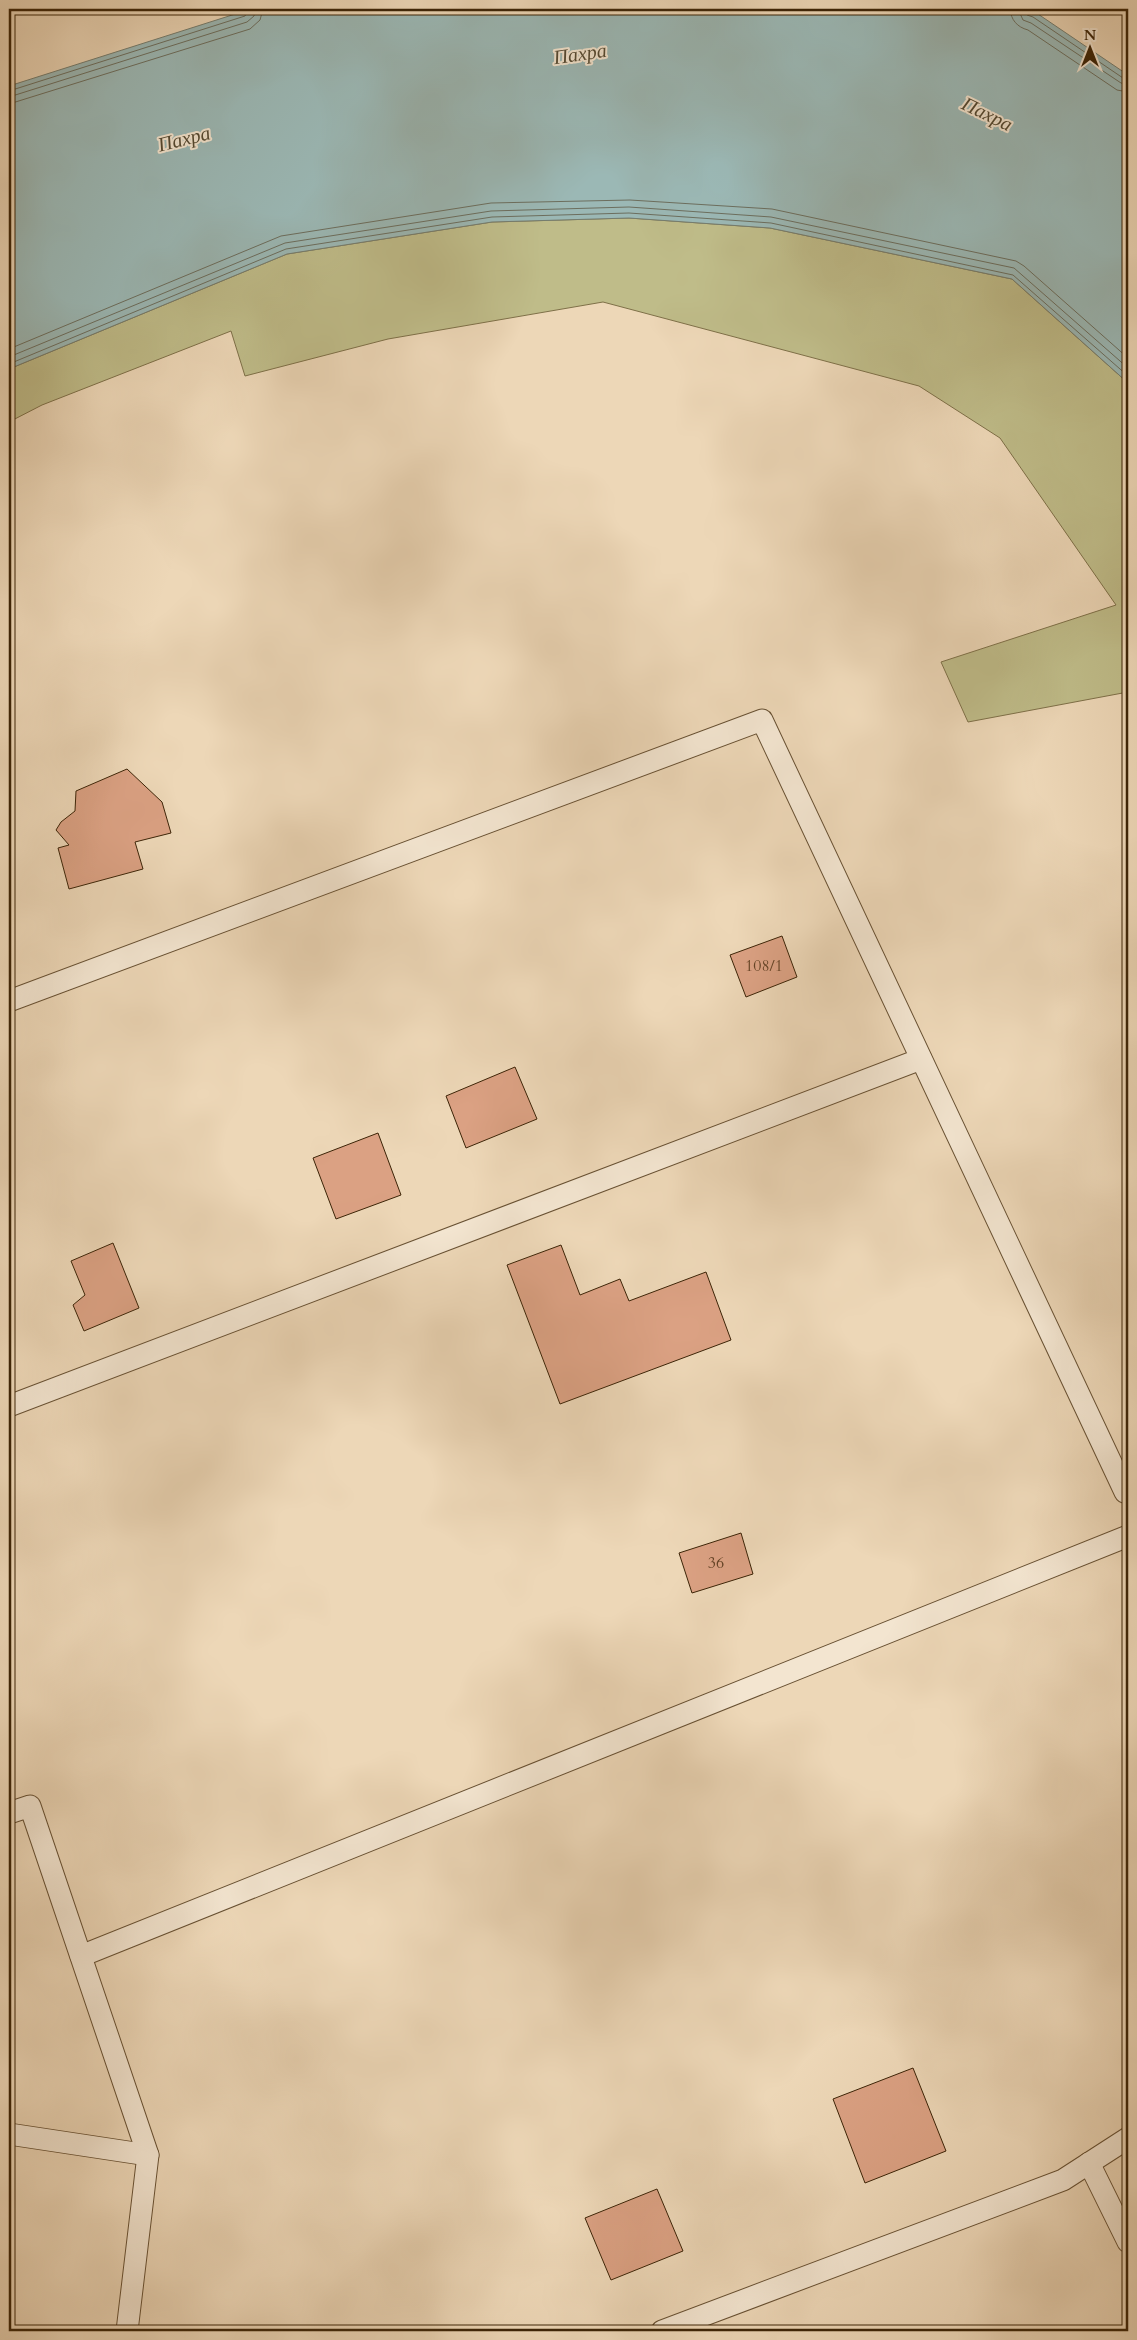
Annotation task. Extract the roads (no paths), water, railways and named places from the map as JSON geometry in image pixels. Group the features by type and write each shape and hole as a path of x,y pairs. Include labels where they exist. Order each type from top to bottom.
{"lane":[{"path":"9,1000 762,720 1126,1492 1128,1492"},
{"path":"9,1406 922,1059"},
{"path":"81,1956 1128,1536"},
{"path":"9,1813 30,1806 148,2156 127,2331"},
{"path":"9,2134 148,2156"},
{"path":"662,2331 1063,2180 1128,2138"},
{"path":"1089,2163 1128,2242"}],"water":[{"name":"Пахра","path":"251,9 1017,9 1035,12 1128,75 1128,383 1012,279 770,228 629,218 492,222 287,254 9,369 9,86"}]}
